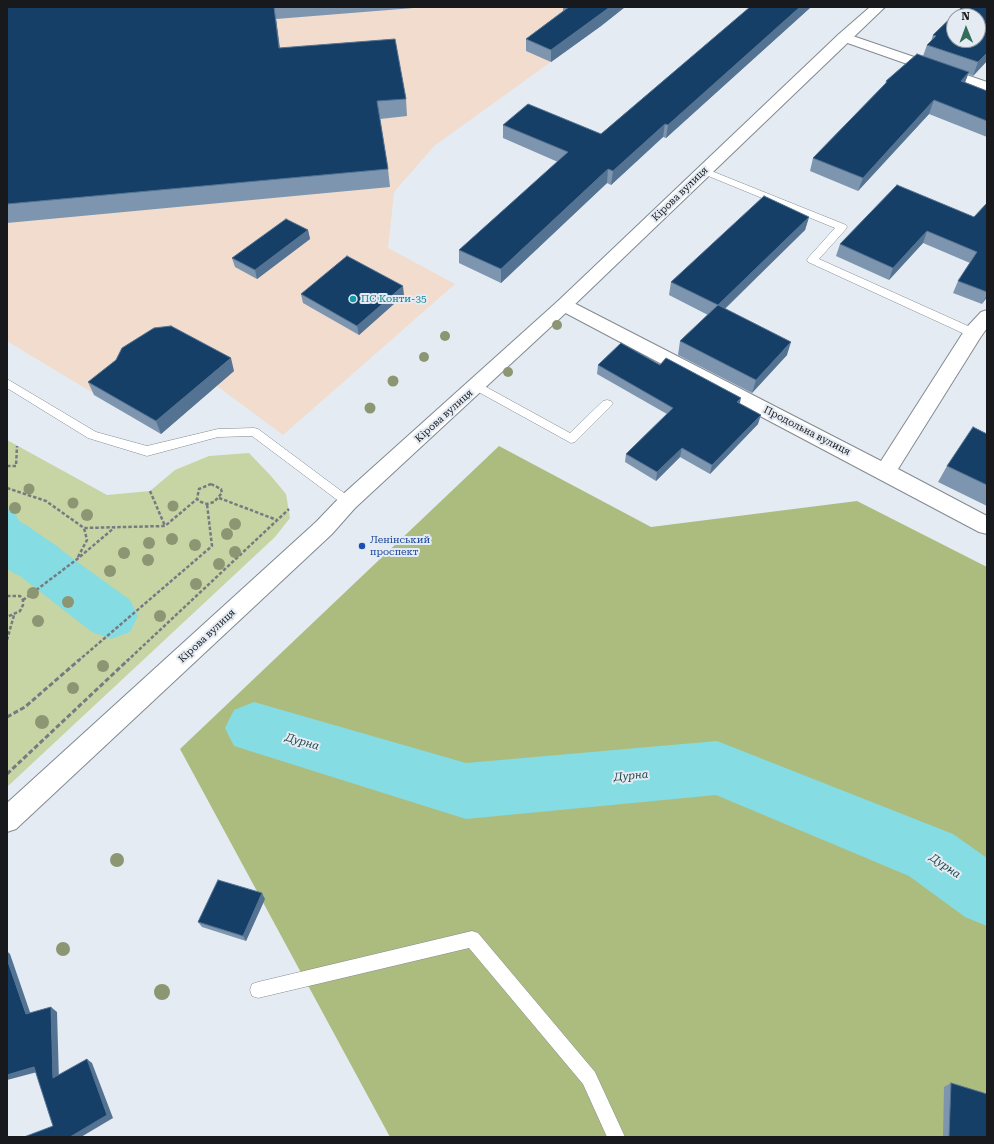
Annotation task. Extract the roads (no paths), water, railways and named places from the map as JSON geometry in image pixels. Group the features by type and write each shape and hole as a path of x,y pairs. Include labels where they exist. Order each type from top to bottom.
{"street":[{"name":"Кірова вулиця","path":"7,820 324,528 348,502 478,386 844,37 878,7"},
{"path":"844,37 987,87"},
{"name":"Продольна вулиця","path":"564,305 987,526"},
{"path":"885,472 974,333 987,316"}],"lane":[{"path":"704,171 842,227 812,260 974,333"},
{"path":"7,383 92,435 147,451 218,433 254,432 348,502"},
{"path":"478,386 572,439 607,404"},
{"path":"258,990 472,939 589,1078 616,1137"}],"water":[{"path":"7,509 13,510 20,522 57,546 97,581 95,592 107,603 92,614 80,605 67,606 31,578 15,574 7,569"}],"waterway":[{"name":"Дурна","path":"7,538 111,616"},
{"name":"Дурна","path":"254,728 466,791 717,768 931,855 987,895"}],"place":[{"name":"ПС Конти-35","path":"353,299"},
{"name":"Ленінський проспект","path":"362,546"}]}
